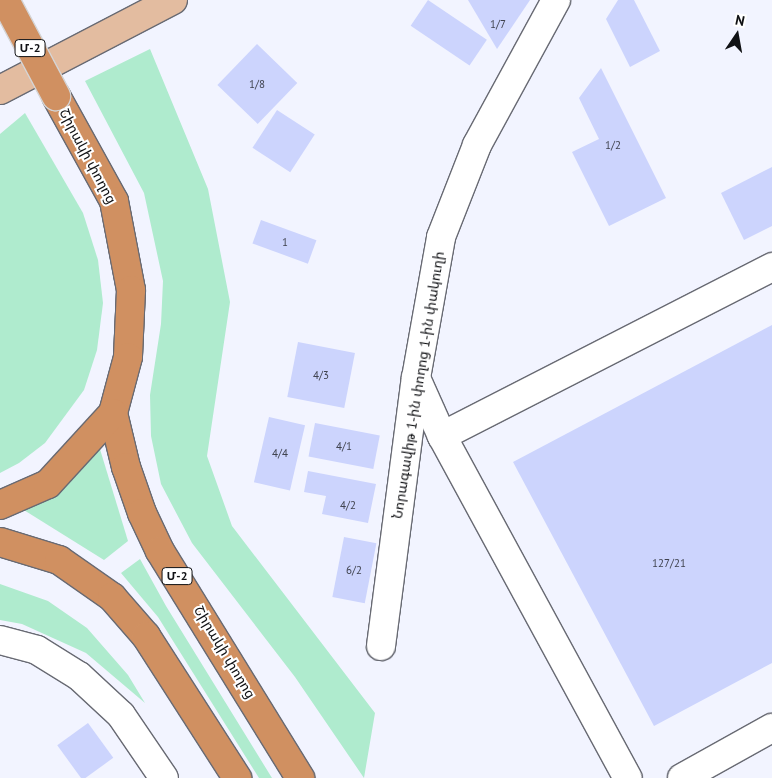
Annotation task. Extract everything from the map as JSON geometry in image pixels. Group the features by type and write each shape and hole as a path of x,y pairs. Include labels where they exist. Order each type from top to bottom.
{"highway":[{"name":"Շիրակի փողոց","path":"0,505 48,484 113,412 128,357 131,290 114,201 5,0"},
{"name":"Շիրակի փողոց","path":"113,412 126,467 142,513 160,551 300,778"},
{"path":"0,542 59,560 112,597 146,636 237,778"}],"main road":[{"path":"0,90 173,0"}],"street":[{"name":"Նորագավիթ 1-ին փողոց 1-ին փակուղի","path":"381,646 416,378 440,237 478,145 556,0"},
{"path":"442,436 772,267"},
{"path":"416,378 442,436 628,778"},
{"path":"0,640 37,650 79,676 120,715 164,778"},
{"path":"682,778 772,728"}],"green space":[{"path":"150,49 208,189 230,302 207,456 232,526 375,713 364,778 295,677 192,543 161,484 151,436 150,395 161,324 163,281 144,193 85,81"},
{"path":"25,113 83,213 98,260 103,303 97,350 84,390 45,443 19,463 0,473 0,134"},
{"path":"99,446 128,541 104,560 19,507"},
{"path":"140,559 166,606 272,778 259,778 158,617 121,573"},
{"path":"0,584 48,601 87,628 128,675 145,703 86,653 22,624 0,620"}],"building":[{"path":"428,0 487,40 470,65 411,26"},
{"path":"468,0 530,0 497,49"},
{"path":"618,0 634,0 660,51 630,67 606,19"},
{"path":"257,44 297,83 258,124 217,85"},
{"path":"601,68 666,198 609,226 572,152 599,139 579,98"},
{"path":"277,110 315,135 290,172 252,148"},
{"path":"772,167 772,226 744,240 721,193"},
{"path":"261,220 316,240 308,264 252,243"},
{"path":"772,325 772,663 654,726 513,462"},
{"path":"298,342 355,353 344,408 287,397"},
{"path":"269,417 305,425 290,491 254,482"},
{"path":"315,423 380,436 373,469 309,456"},
{"path":"308,471 376,484 368,523 322,514 326,496 304,492"},
{"path":"344,537 376,543 365,603 332,597"},
{"path":"88,723 113,758 85,778 81,778 57,745"}]}
